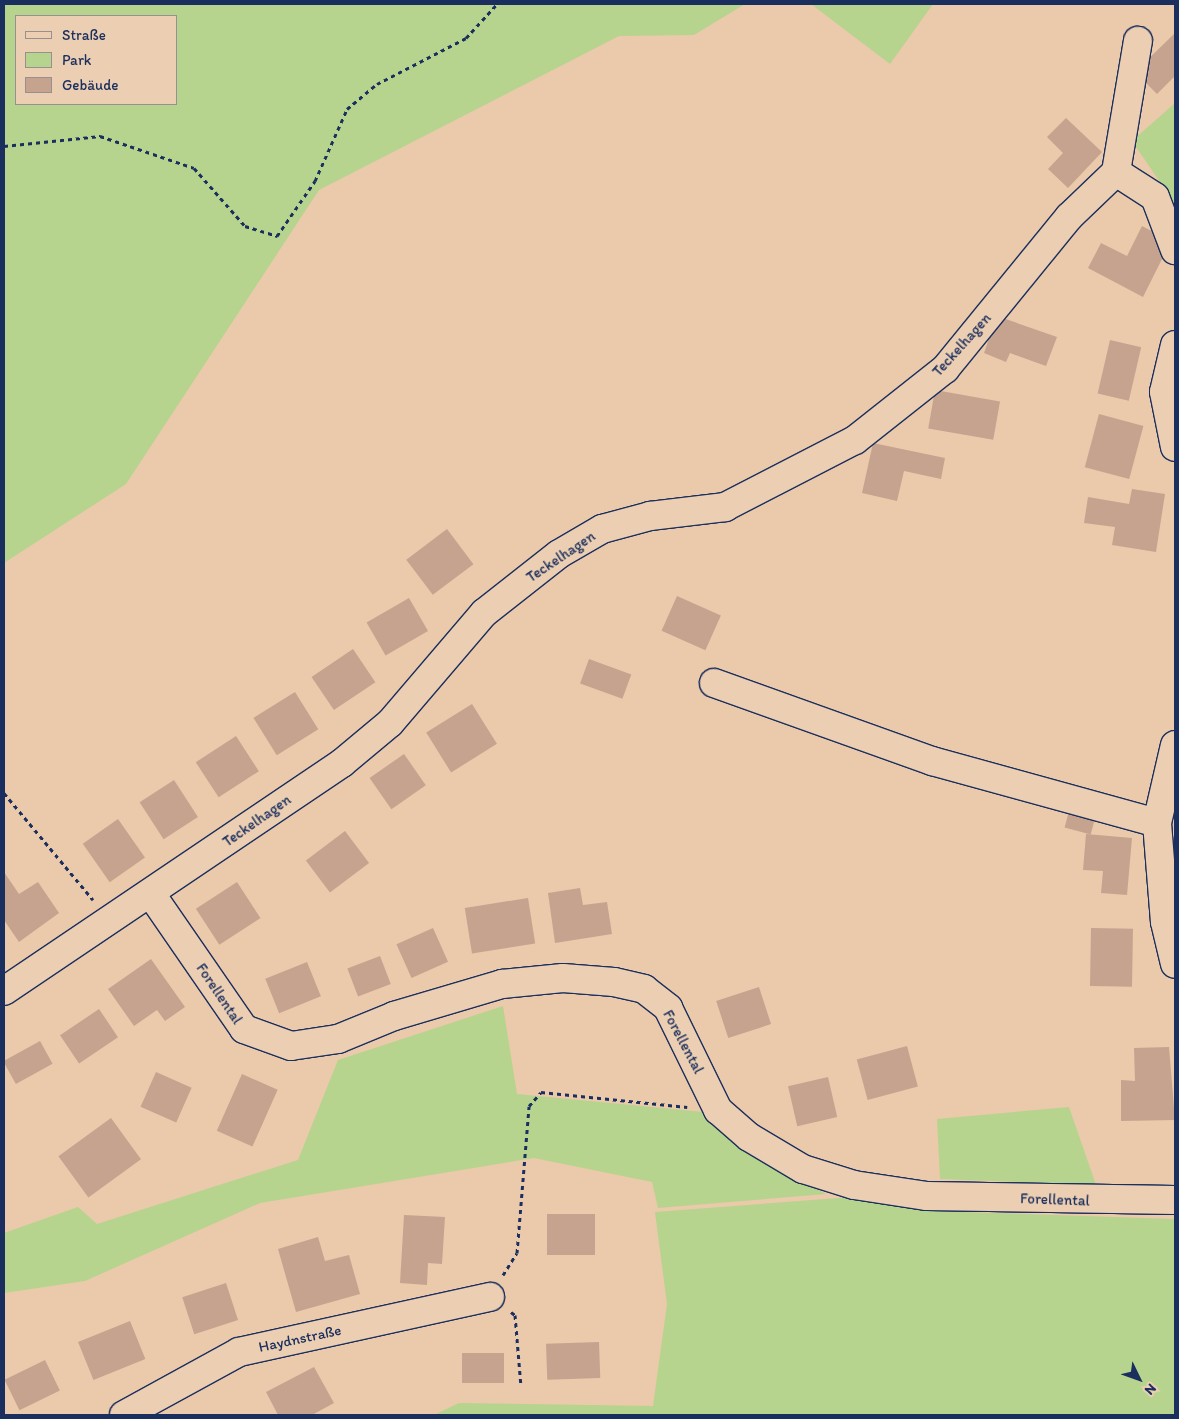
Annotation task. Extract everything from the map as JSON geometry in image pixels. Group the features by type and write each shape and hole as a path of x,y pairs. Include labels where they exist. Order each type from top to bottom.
{"street":[{"path":"1138,41 1116,172 1155,197 1175,250"},
{"name":"Teckelhagen","path":"4,991 111,922 342,763 390,723 484,613 559,554 602,529 640,518 725,507 855,440 945,369 1069,217 1116,172"},
{"path":"1175,345 1164,392 1175,447"},
{"path":"714,683 932,761 1157,823"},
{"path":"1175,745 1157,823 1165,922 1175,964"},
{"name":"Forellental","path":"151,894 244,1029 290,1046 338,1040 394,1016 502,984 563,978 614,982 644,989 668,1008 718,1110 749,1136 803,1169 854,1186 927,1196 1175,1200"},
{"name":"Haydnstraße","path":"124,1415 239,1352 490,1297"}],"path":[{"path":"4,146 100,136 194,168 245,226 277,236 316,181 347,109 377,84 466,38 497,4"},
{"path":"4,793 111,922"},
{"path":"521,1386 515,1315 490,1297 517,1253 529,1106 541,1092 718,1110"}],"green space":[{"path":"4,4 745,4 694,35 619,36 319,190 126,484 4,563"},
{"path":"811,4 933,4 890,64"},
{"path":"1175,103 1175,204 1132,141"},
{"path":"503,1006 517,1094 714,1113 734,1145 826,1194 658,1208 652,1182 534,1158 260,1203 85,1281 4,1293 4,1233 78,1207 97,1224 298,1160 338,1060"},
{"path":"1069,1107 1096,1185 940,1179 937,1119"},
{"path":"852,1197 935,1211 1175,1219 1175,1415 434,1415 459,1403 653,1406 667,1304 655,1212"}],"building":[{"path":"1175,33 1175,76 1157,94 1135,72"},
{"path":"1066,118 1102,152 1068,188 1048,169 1063,153 1047,137"},
{"path":"1142,226 1171,241 1143,297 1088,268 1101,243 1127,256"},
{"path":"997,316 1057,337 1046,366 1010,353 1006,362 984,353"},
{"path":"1110,340 1141,347 1129,401 1098,394"},
{"path":"935,390 1000,401 993,440 928,428"},
{"path":"1099,414 1143,426 1129,479 1085,467"},
{"path":"873,443 945,458 941,479 904,471 897,501 862,493"},
{"path":"1132,489 1165,494 1156,552 1112,545 1115,527 1084,523 1088,497 1129,504"},
{"path":"447,529 473,564 433,595 406,560"},
{"path":"677,596 721,616 705,650 662,631"},
{"path":"409,598 428,631 386,655 367,622"},
{"path":"353,649 375,682 334,710 312,677"},
{"path":"589,659 631,674 622,699 580,683"},
{"path":"295,692 318,729 277,755 253,718"},
{"path":"472,704 497,744 451,772 426,733"},
{"path":"236,736 259,771 219,797 196,762"},
{"path":"404,754 426,785 391,809 370,778"},
{"path":"174,780 198,817 164,839 140,802"},
{"path":"1069,811 1095,818 1091,834 1065,827"},
{"path":"118,819 145,858 110,882 83,844"},
{"path":"345,831 369,863 330,892 306,860"},
{"path":"1086,834 1132,838 1127,895 1101,893 1103,871 1083,870"},
{"path":"4,872 19,894 38,882 59,913 19,942 4,920"},
{"path":"237,882 260,918 219,945 196,909"},
{"path":"580,888 583,905 607,902 612,934 555,943 548,893"},
{"path":"528,898 535,943 472,953 465,908"},
{"path":"433,928 448,962 412,978 396,944"},
{"path":"1091,928 1133,929 1132,987 1090,986"},
{"path":"380,956 391,984 358,997 347,969"},
{"path":"151,959 185,1007 165,1021 157,1010 134,1026 108,989"},
{"path":"307,962 321,996 279,1013 265,979"},
{"path":"759,987 771,1024 728,1038 716,1001"},
{"path":"99,1009 118,1037 79,1063 60,1035"},
{"path":"40,1041 53,1064 16,1084 4,1061"},
{"path":"907,1046 918,1087 868,1100 857,1059"},
{"path":"1169,1047 1175,1120 1121,1121 1121,1080 1135,1081 1134,1048"},
{"path":"156,1072 192,1088 176,1123 141,1107"},
{"path":"242,1074 278,1090 252,1147 217,1131"},
{"path":"828,1077 837,1117 797,1126 788,1086"},
{"path":"111,1118 141,1159 88,1197 58,1156"},
{"path":"547,1214 595,1214 595,1255 547,1255"},
{"path":"404,1215 445,1217 442,1264 428,1263 427,1285 400,1283"},
{"path":"318,1237 325,1261 349,1255 360,1294 296,1312 278,1249"},
{"path":"226,1283 238,1320 194,1334 182,1297"},
{"path":"130,1321 145,1359 93,1380 78,1342"},
{"path":"599,1342 600,1378 547,1380 546,1344"},
{"path":"462,1353 504,1353 504,1383 462,1383"},
{"path":"45,1360 60,1391 19,1410 5,1380"},
{"path":"314,1367 334,1403 312,1415 278,1415 266,1392"}]}
